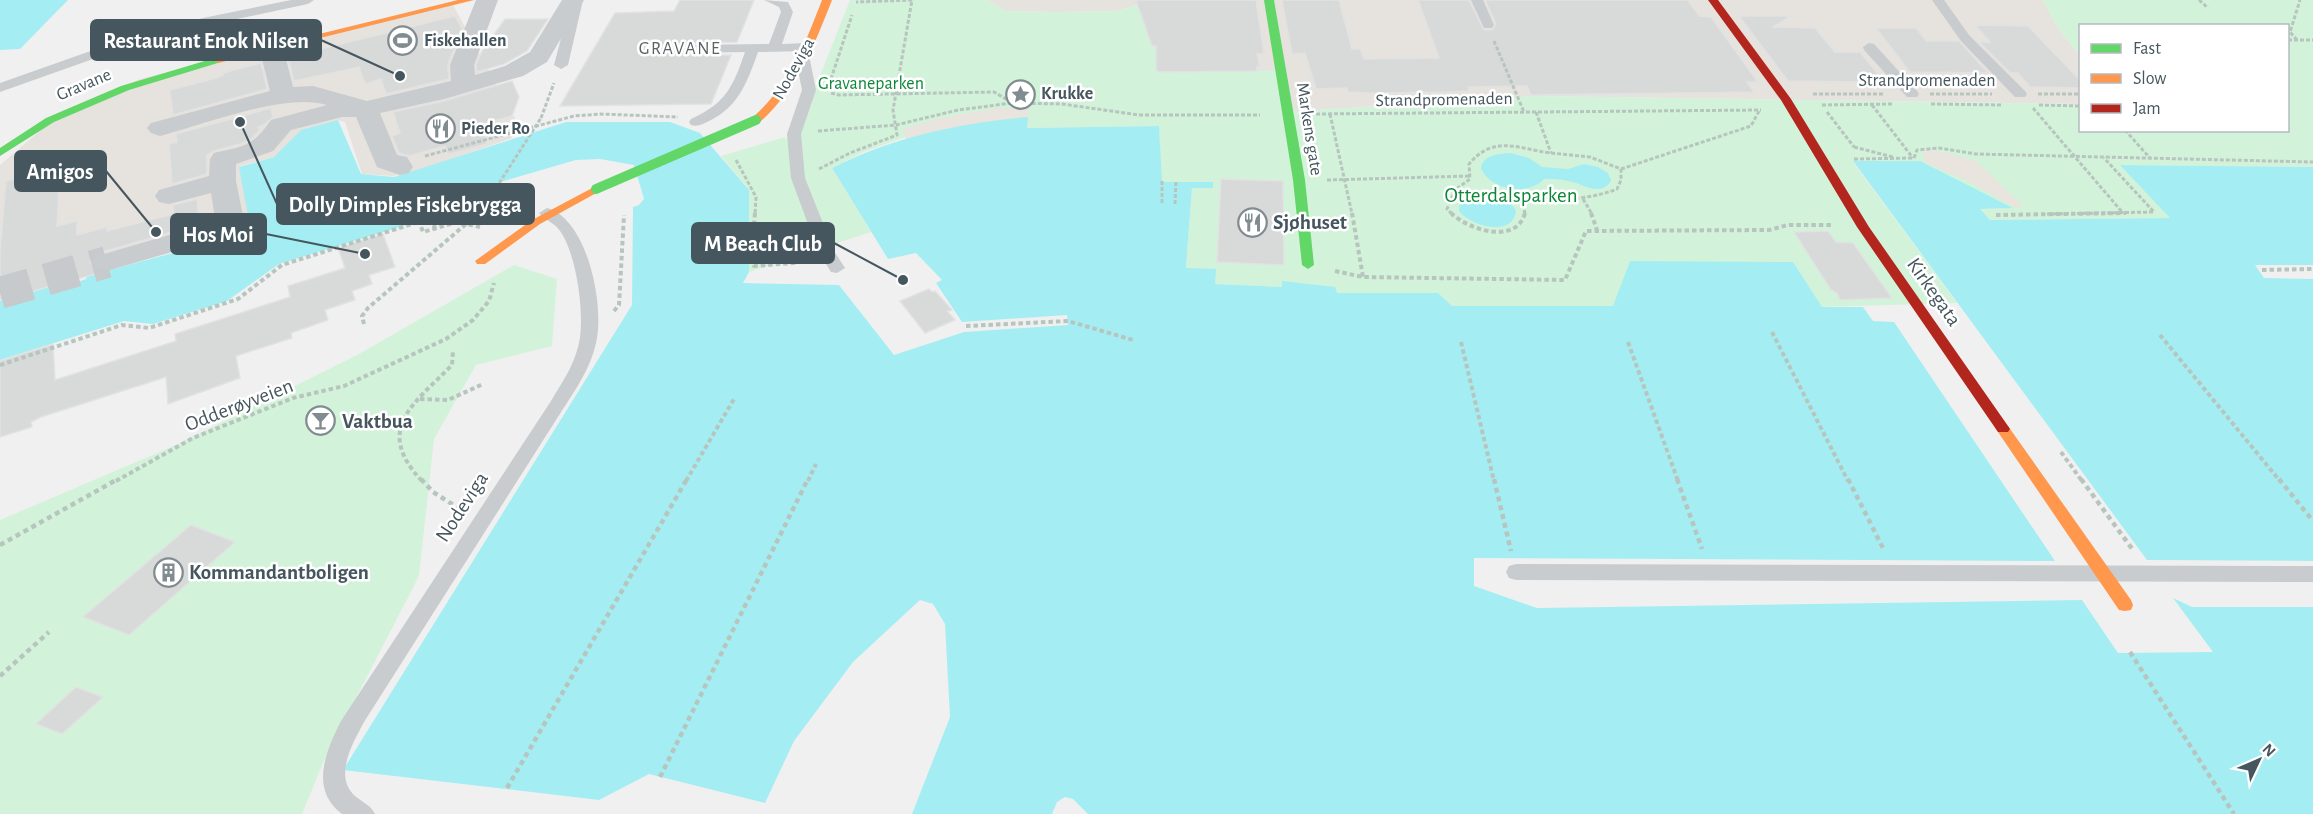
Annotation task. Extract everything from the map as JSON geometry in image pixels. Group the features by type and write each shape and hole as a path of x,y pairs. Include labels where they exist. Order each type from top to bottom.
{"street":[{"name":"Gravane","path":"0,153 50,120 89,101 158,77 271,47 469,0"},
{"path":"464,85 462,65 487,0"},
{"path":"107,262 217,230 230,221 222,181 223,159 263,147 277,135 280,126 340,109 366,109 435,94 514,71 539,57 575,0"},
{"name":"Nodeviga","path":"481,261 515,233 548,213 596,189 756,120 773,107 805,54 827,0"},
{"name":"Markens gate","path":"1269,0 1299,180 1308,265"},
{"name":"Kirkegata","path":"1713,0 1786,99 1863,227 2125,605"},
{"path":"271,47 283,95"},
{"path":"160,128 283,95 313,93 366,109"},
{"path":"366,109 386,161 398,163 400,167"},
{"path":"169,196 222,181"}],"lane":[{"path":"0,88 137,39 203,22 308,0"},
{"path":"561,65 575,0"},
{"path":"770,0 784,5 787,12 774,48"},
{"path":"1477,0 1488,25"},
{"path":"1938,0 1965,38 2020,94"},
{"path":"1869,47 1912,94"},
{"path":"690,49 774,48 805,54 809,90 794,134 798,178 826,251 837,268"},
{"path":"696,122 713,115 729,104 753,49"},
{"name":"Nodeviga","path":"363,814 353,810 340,796 332,779 334,758 356,715 574,377 589,338 587,305 574,243 565,226 548,213"},
{"path":"1516,572 1895,572 2105,576 2313,574"}],"path":[{"path":"798,178 850,153 897,135 893,110 912,0 856,2 855,0"},
{"path":"2199,0 2208,8"},
{"path":"2297,40 2290,32 2300,0"},
{"path":"827,91 853,14"},
{"path":"1488,25 1524,112"},
{"path":"2289,40 2313,40"},
{"path":"364,324 362,316 368,308 466,224 496,188 541,118 561,65"},
{"name":"Strandpromenaden","path":"809,90 827,91 839,95 994,92 1013,103 1062,104 1139,115 1759,111 1774,108 1786,99 1814,94 2079,94"},
{"path":"1814,94 1854,147 1899,158"},
{"path":"1871,94 1879,104"},
{"path":"2020,94 2123,213"},
{"path":"794,134 896,125 958,110 1013,103"},
{"path":"1871,104 1914,158"},
{"path":"1822,105 1902,104"},
{"path":"1925,104 2079,106"},
{"path":"1470,176 1468,171 1472,158 1491,146 1513,145 1551,153 1590,157 1621,169 1750,126 1759,111"},
{"path":"1536,112 1551,153"},
{"path":"1330,114 1346,179 1363,277"},
{"path":"2127,132 2150,158"},
{"path":"1914,158 1917,150 1926,147 1976,154 2313,162"},
{"path":"1996,214 2154,212 2103,157"},
{"path":"1846,160 1914,158"},
{"path":"400,167 423,232 457,222 515,233"},
{"path":"1470,176 1455,190 1447,209 1464,224 1488,232 1501,232 1518,224 1526,215 1523,203 1525,199 1583,199 1606,194 1617,189 1621,180 1621,169"},
{"path":"1299,180 1470,176"},
{"path":"1162,181 1162,204"},
{"path":"1175,204 1176,181"},
{"path":"1583,199 1591,211 1597,230"},
{"path":"589,338 619,305 624,215"},
{"path":"0,365 122,325 149,328 238,299 282,265 431,218 435,228"},
{"path":"1308,265 1363,277 1565,280 1586,231 1769,230 1788,225 1863,227"},
{"path":"2262,270 2313,269"},
{"name":"Odderøyveien","path":"0,545 193,438 293,398 344,386 415,355 446,339 474,320 489,301"},
{"path":"966,326 1068,321 1133,340"},
{"path":"1772,332 1895,572"},
{"path":"2160,335 2313,521"},
{"path":"1461,342 1516,572"},
{"path":"1628,342 1711,572"},
{"path":"453,351 452,365 419,399 400,425 398,439 410,468 433,492 459,509 483,519"},
{"path":"419,399 448,400 483,384"},
{"path":"507,788 734,399"},
{"path":"660,777 816,464"},
{"path":"0,676 49,632"},
{"path":"2130,652 2234,814"}],"shaded area":[{"path":"987,0 2043,0 2057,27 2079,55 2079,104 1535,96 1285,112 1252,71 1144,2 1118,11 1006,11"},
{"path":"452,3 516,120 512,138 423,169 393,176 362,174 345,122 338,120 274,157 240,166 249,220 229,236 0,298 0,165 55,118 140,79"}],"green space":[{"path":"850,0 987,0 1006,11 1057,12 1118,11 1144,2 1252,71 1279,70 1285,112 1535,96 2079,104 2079,132 2289,132 2289,24 2079,24 2079,55 2057,27 2043,0 2313,0 2313,167 2121,165 2171,218 1990,220 1979,209 2011,208 1853,162 1957,303 1822,307 1630,261 1614,306 1452,306 1437,293 1336,293 1282,282 1282,287 1215,284 1186,268 1192,188 1213,188 1161,182 1159,126 1027,128 1028,118 911,135 863,152 832,168 871,232 749,272 749,190 721,156 785,137 785,139 800,135 806,111"},
{"path":"514,265 557,279 552,346 476,365 434,439 419,576 325,758 302,814 0,814 0,520 176,445 359,354"}],"sand":[{"path":"998,108 1029,108 1028,122 1001,123 906,140 903,129 940,118"},
{"path":"1924,150 1944,152 1976,161 2024,207 2014,207 1968,181 1924,162"}],"water":[{"path":"0,0 68,0 20,49 0,50"},
{"path":"1028,117 1027,128 1159,126 1162,182 1213,182 1213,188 1192,188 1186,268 1216,269 1215,284 1282,287 1282,281 1335,287 1337,293 1438,293 1452,306 1613,306 1630,261 1793,262 1822,307 1863,307 1873,321 1894,322 2055,561 1474,558 1474,586 1537,608 2082,600 2118,653 2213,652 2173,598 2192,607 2313,607 2313,814 1088,814 1073,799 1065,797 1057,802 1052,814 912,814 950,717 945,624 933,604 920,600 853,662 794,741 765,803 649,774 599,800 343,770 632,305 633,207 639,205 644,199 634,165 600,159 576,160 466,192 457,196 442,214 279,264 227,301 153,324 124,321 0,360 0,301 74,280 75,283 86,279 87,276 229,238 249,221 239,167 274,157 301,130 338,120 361,174 394,177 566,122 670,122 700,133 749,190 749,272 743,283 839,285 894,355 964,332 1068,325 1067,315 962,322 936,283 942,280 916,253 888,259 832,168 879,148 927,133 977,123"},
{"path":"1510,153 1529,158 1542,167 1568,169 1584,164 1598,167 1608,173 1611,181 1607,186 1596,189 1568,181 1544,179 1529,188 1511,189 1493,182 1481,169 1487,158"},
{"path":"1853,161 1920,161 2013,208 1980,209 1990,220 2170,218 2120,165 2313,167 2313,265 2255,265 2264,278 2313,279 2313,561 2147,560"},
{"path":"1483,193 1498,196 1510,203 1516,211 1513,219 1500,227 1490,227 1472,221 1459,211 1460,200"}],"building":[{"path":"680,0 754,0 737,42 690,43 682,48 690,55 731,55 711,104 560,106 615,13 674,11"},
{"path":"1136,0 1256,0 1264,54 1257,54 1260,67 1257,67 1257,71 1158,72 1156,46 1152,46"},
{"path":"1282,0 1339,0 1352,49 1360,49 1364,59 1439,58 1418,0 1469,0 1484,30 1492,30 1496,24 1485,0 1688,0 1699,16 1711,17 1758,82 1747,82 1754,92 1531,95 1527,86 1468,87 1469,91 1447,92 1370,93 1348,92 1347,88 1316,89 1305,53 1292,54"},
{"path":"455,16 462,29 448,64 449,79 386,94 381,79 365,84 359,67 294,81 288,57"},
{"path":"1739,16 1791,16 1773,27 1815,28 1835,52 1860,52 1883,80 1871,80 1873,82 1788,81"},
{"path":"505,19 548,19 527,51 504,64 477,72 476,65 482,51"},
{"path":"1975,25 2028,26 2079,79 2079,88 2030,87 2018,73 2010,73 1979,42 1990,42"},
{"path":"1876,28 1916,28 1926,41 1959,41 1988,73 1910,72"},
{"path":"261,63 267,89 173,115 170,90"},
{"path":"512,81 519,97 512,116 478,125 487,144 449,154 445,146 409,156 399,153 392,136 400,133 393,112 444,101"},
{"path":"271,108 273,117 258,127 259,131 251,139 207,155 207,174 172,184 169,144 177,142 176,134"},
{"path":"60,167 57,226 77,221 77,235 107,227 107,231 174,214 173,205 197,199 199,224 96,254 90,262 95,269 103,272 0,300 0,251 6,181"},
{"name":"Sjøhuset","path":"1221,179 1283,181 1284,265 1217,262"},
{"path":"1828,231 1836,242 1853,243 1892,298 1840,300 1837,293 1831,290 1794,232"},
{"path":"383,234 395,267 369,275 372,284 352,291 355,300 325,310 328,320 291,333 292,338 236,356 240,378 168,404 166,377 41,417 31,422 32,427 0,437 0,361 53,344 55,380 176,341 175,334 290,297 288,286 345,268 338,248"},
{"path":"929,289 932,292 935,291 952,310 947,311 955,320 925,333 900,301"},
{"name":"Kommandantboligen","path":"191,525 235,542 129,635 83,617"},
{"path":"76,687 103,697 62,734 36,724"}],"tunnel":[{"path":"0,293 107,262"}],"traffic: fast":[{"path":"1269,0 1299,180 1308,265"},
{"path":"0,153 50,120 125,88 218,60"},
{"path":"596,189 756,120"}],"traffic: slow":[{"path":"218,60 469,0"},
{"path":"756,120 781,95 800,65 827,0"},
{"path":"481,261 536,222 596,189"},
{"path":"2003,429 2125,605"}],"traffic: jam":[{"path":"1713,0 1786,99 1863,227 2003,429"}],"place":[{"name":"Fiskehallen","path":"403,41"},
{"name":"Restaurant Enok Nilsen","path":"400,76"},
{"name":"Krukke","path":"1020,94"},
{"name":"Dolly Dimples Fiskebrygga","path":"240,122"},
{"name":"Pieder Ro","path":"440,129"},
{"name":"Sjøhuset","path":"1252,222"},
{"name":"Amigos","path":"156,232"},
{"name":"Hos Moi","path":"365,254"},
{"name":"M Beach Club","path":"903,280"},
{"name":"Vaktbua","path":"321,421"},
{"name":"Kommandantboligen","path":"168,572"}],"district":[{"name":"GRAVANE","path":"680,49"}],"park label":[{"name":"Gravaneparken","path":"871,84"},
{"name":"Otterdalsparken","path":"1511,195"}]}
